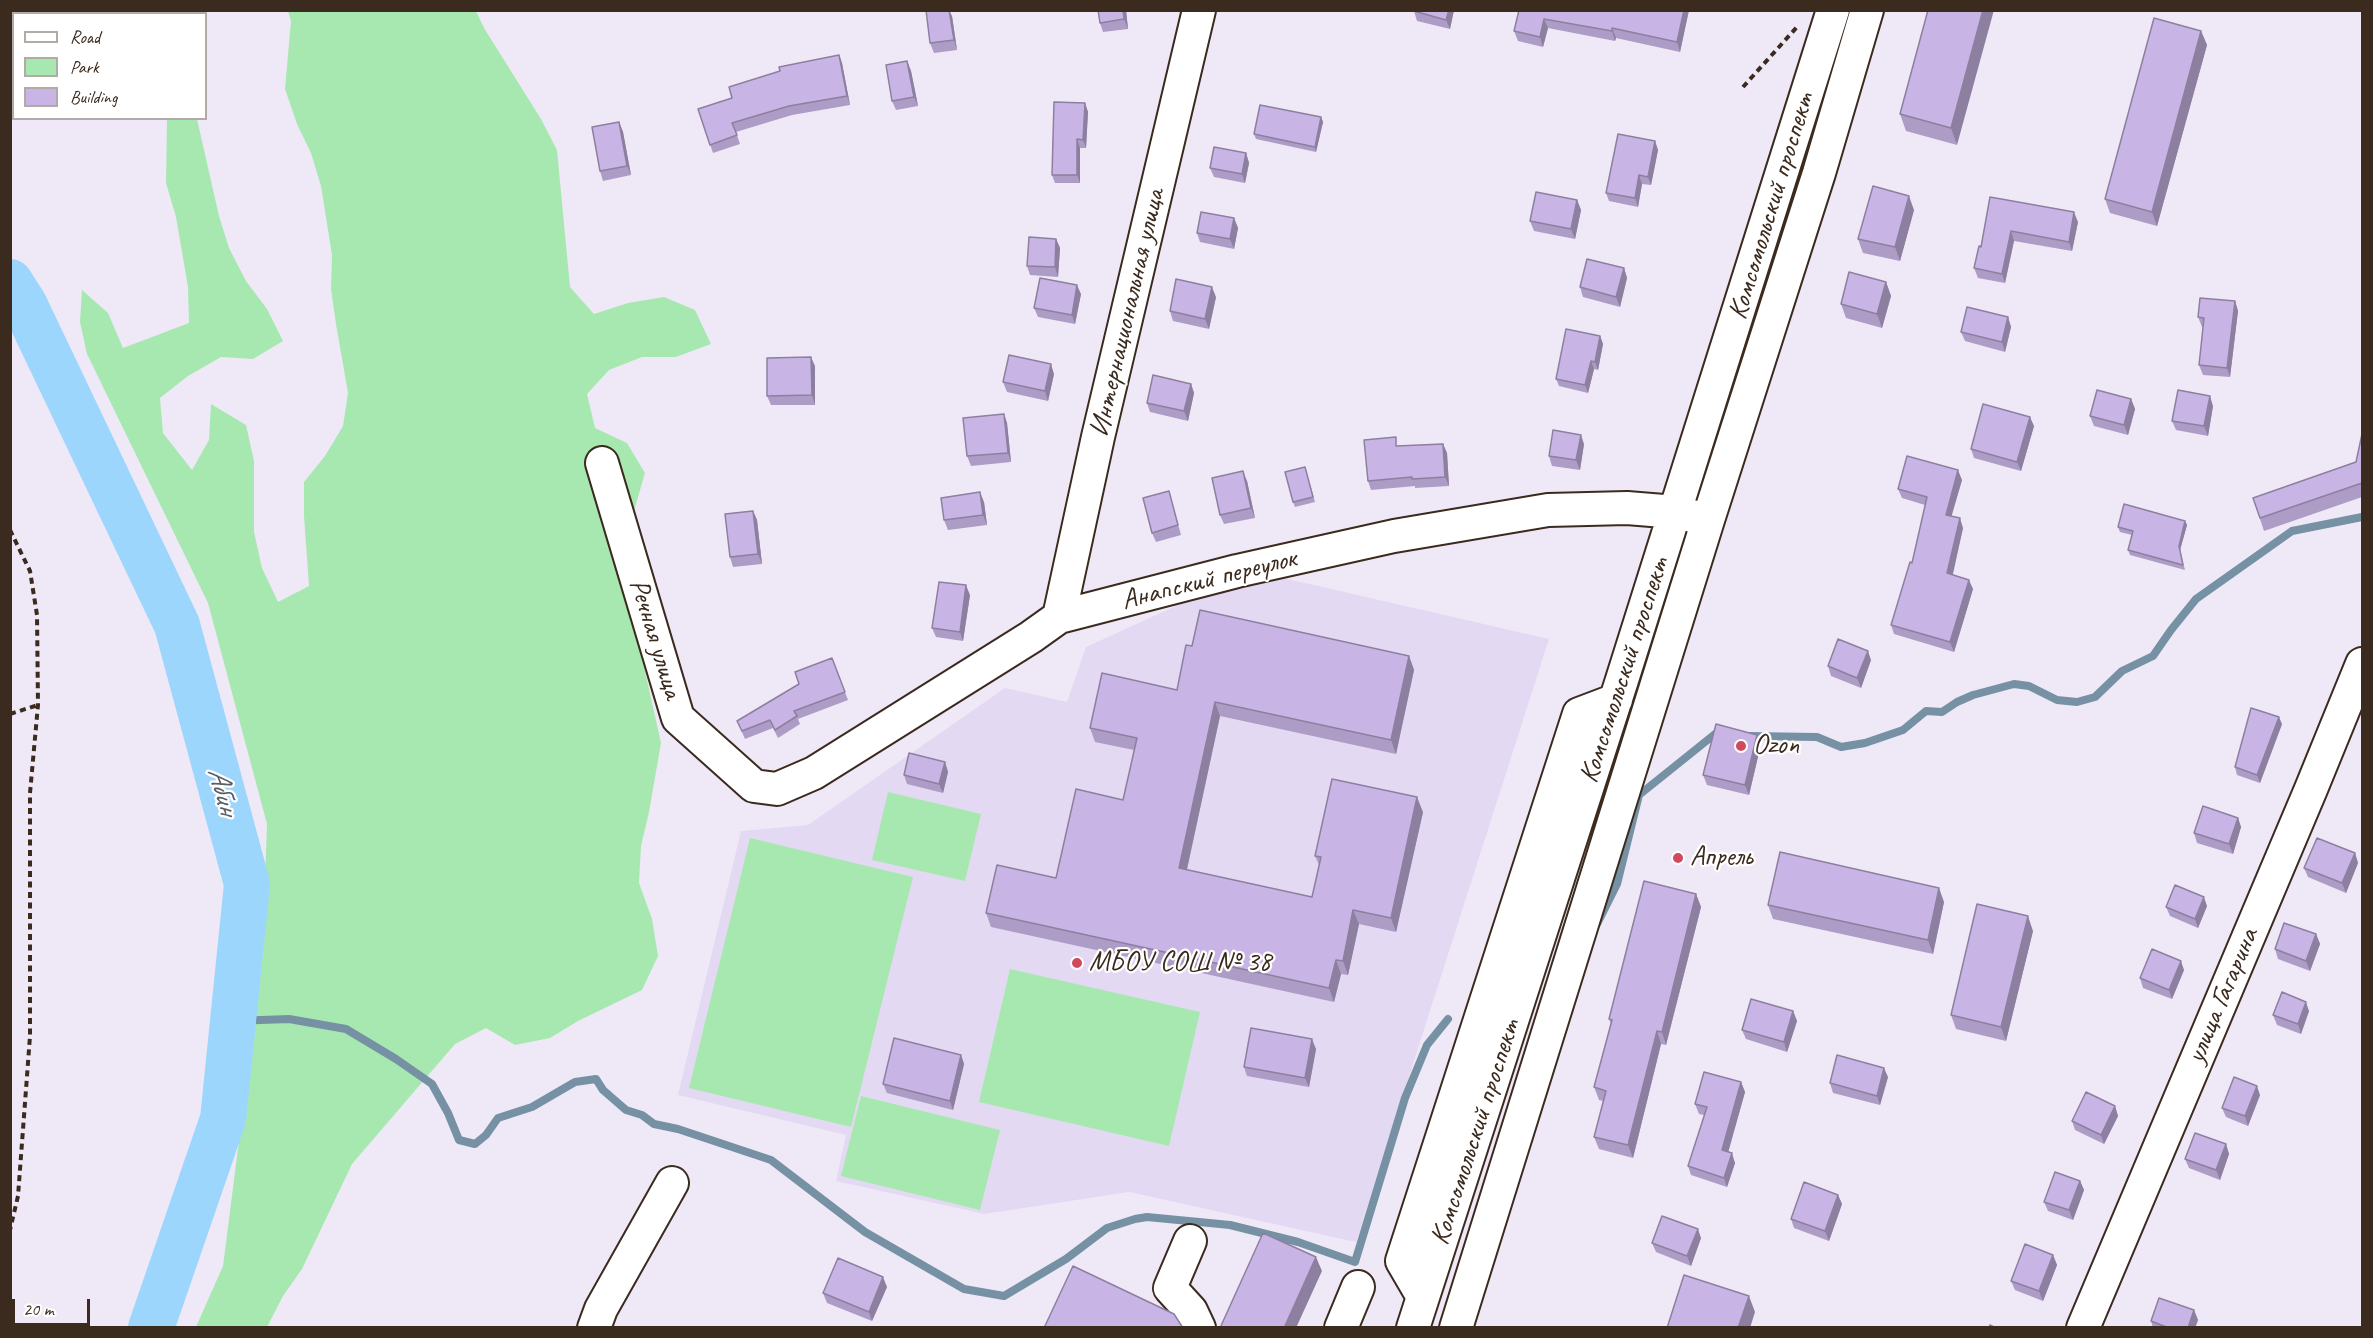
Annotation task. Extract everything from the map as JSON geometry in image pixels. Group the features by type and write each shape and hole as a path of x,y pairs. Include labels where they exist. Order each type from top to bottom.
{"street":[{"name":"Интернациональная улица","path":"1059,617 1098,437 1199,10"},
{"name":"Комсомольский проспект","path":"1413,1328 1676,512 1833,10"},
{"name":"Комсомольский проспект","path":"1456,1328 1708,520 1819,173 1867,10"},
{"name":"Речная улица","path":"602,463 678,718 754,786"},
{"name":"Анапский переулок","path":"754,786 777,789 814,773 1031,637 1059,617 1237,571 1394,536 1526,513 1548,510 1627,508 1676,512 1708,520"},
{"name":"улица Гагарина","path":"2083,1328 2312,789 2362,664"},
{"path":"594,1328 601,1309 672,1183"},
{"path":"1190,1241 1170,1288 1191,1311 1199,1328"},
{"path":"1341,1328 1358,1287"}],"path":[{"path":"1743,87 1804,19"},
{"path":"10,530 30,571 37,615 38,705 30,793 30,1036 18,1196 10,1230"},
{"path":"10,714 38,705"}],"shaded area":[{"name":"МБОУ СОШ № 38","path":"1279,577 1549,639 1356,1242 1129,1192 984,1214 836,1181 846,1135 678,1095 741,831 808,825 1005,688 1067,702 1086,647 1211,590"}],"green space":[{"path":"288,11 476,11 557,150 570,287 594,314 628,303 664,297 695,310 711,344 676,357 642,357 609,370 587,394 595,428 627,443 645,473 620,559 661,743 641,846 639,883 652,919 658,956 642,990 578,1021 550,1038 515,1045 486,1028 455,1044 352,1164 302,1269 283,1296 267,1327 196,1327 223,1266 262,960 267,824 208,603 87,354 80,322 82,290 108,313 123,348 189,323 188,287 176,217 166,183 167,120 197,120 219,216 229,248 246,281 267,309 283,341 253,359 221,357 188,376 160,398 163,433 192,470 209,440 211,404 246,425 254,461 254,532 262,568 278,602 309,586 304,482 325,456 343,426 348,393 331,289 332,255 321,186 311,153 297,124 285,89 291,21"},
{"path":"888,792 981,814 965,881 872,860"},
{"path":"750,838 913,877 851,1127 689,1088"},
{"path":"1010,969 1200,1012 1169,1146 979,1102"},
{"path":"861,1096 1000,1130 980,1210 841,1176"}],"building":[{"path":"926,10 949,10 954,40 930,43"},
{"path":"1098,10 1123,10 1124,19 1100,23"},
{"path":"1414,10 1449,10 1446,20"},
{"path":"1519,10 1684,10 1677,42 1612,28 1612,31 1544,19 1540,37 1514,31"},
{"path":"1928,10 1983,10 1951,128 1900,114"},
{"path":"2154,18 2201,31 2152,212 2105,199"},
{"path":"839,55 847,96 789,106 732,123 737,135 710,145 698,109 732,98 729,87 780,71 779,67"},
{"path":"907,61 914,97 892,101 886,65"},
{"path":"1054,102 1085,103 1083,140 1077,139 1077,175 1052,175"},
{"path":"1260,105 1321,117 1315,147 1254,134"},
{"path":"619,122 627,166 600,171 592,127"},
{"path":"1618,134 1655,141 1648,177 1639,175 1635,198 1606,193"},
{"path":"1214,147 1246,153 1242,174 1210,168"},
{"path":"1873,186 1909,196 1895,247 1858,239"},
{"path":"1536,192 1577,200 1571,229 1530,221"},
{"path":"1990,197 2074,212 2069,242 2011,231 2002,274 1974,268 1979,246 1981,247"},
{"path":"1201,212 1234,218 1230,239 1197,233"},
{"path":"1029,237 1056,239 1055,267 1027,266"},
{"path":"1587,259 1624,268 1616,297 1580,287"},
{"path":"1849,272 1886,282 1877,314 1841,304"},
{"path":"1040,278 1077,285 1072,315 1034,308"},
{"path":"1176,279 1212,287 1205,319 1170,311"},
{"path":"2200,298 2235,301 2227,368 2199,365 2204,318 2198,317"},
{"path":"1967,307 2008,317 2002,342 1961,332"},
{"path":"1566,329 1600,336 1595,362 1591,361 1585,385 1556,379"},
{"path":"1009,355 1051,364 1045,391 1003,382"},
{"path":"811,357 812,395 767,396 767,358"},
{"path":"1153,375 1191,384 1184,411 1147,403"},
{"path":"2097,390 2131,399 2124,425 2090,416"},
{"path":"2178,390 2210,396 2204,426 2172,421"},
{"path":"1983,404 2030,417 2017,462 1971,449"},
{"path":"1004,414 1008,453 967,456 963,418"},
{"path":"1553,430 1581,435 1576,460 1549,456"},
{"path":"2362,434 2362,483 2260,518 2253,498 2356,462"},
{"path":"1396,437 1396,446 1443,444 1445,477 1368,481 1364,440"},
{"path":"1907,456 1958,470 1946,515 1960,518 1947,573 1969,580 1950,642 1891,625 1910,562 1912,563 1927,497 1898,489"},
{"path":"1305,467 1313,497 1293,502 1285,472"},
{"path":"1243,471 1251,508 1220,515 1212,478"},
{"path":"1169,491 1178,525 1152,533 1143,498"},
{"path":"980,492 983,515 944,520 941,498"},
{"path":"2124,504 2185,521 2179,546 2183,565 2128,550 2133,531 2118,527"},
{"path":"753,511 758,554 730,557 725,514"},
{"path":"939,582 966,585 960,632 932,628"},
{"path":"1200,610 1409,656 1391,740 1215,702 1179,868 1312,897 1321,857 1315,856 1332,779 1417,797 1391,918 1353,910 1343,961 1336,960 1329,988 986,913 997,865 1056,878 1076,789 1123,800 1137,738 1090,728 1102,673 1177,690 1186,645 1192,646"},
{"path":"1838,639 1868,651 1857,678 1828,666"},
{"path":"832,658 845,692 794,711 797,716 775,730 770,720 742,731 737,721 799,684 795,672"},
{"path":"2251,708 2279,717 2257,775 2235,767"},
{"path":"1716,724 1757,735 1745,785 1703,775"},
{"path":"909,753 945,762 939,784 904,775"},
{"path":"2203,806 2238,818 2229,844 2194,833"},
{"path":"2317,838 2355,853 2342,883 2304,868"},
{"path":"1780,852 1939,888 1928,940 1768,905"},
{"path":"1644,881 1696,894 1662,1032 1657,1031 1628,1145 1594,1137 1606,1091 1594,1087"},
{"path":"2175,885 2204,897 2195,919 2166,907"},
{"path":"1977,904 2028,916 2001,1027 1951,1015"},
{"path":"2284,923 2316,934 2306,961 2275,949"},
{"path":"2152,949 2181,961 2169,990 2140,978"},
{"path":"2282,992 2306,1002 2298,1024 2273,1015"},
{"path":"1751,999 1793,1011 1784,1042 1742,1030"},
{"path":"1251,1028 1312,1039 1305,1078 1244,1067"},
{"path":"894,1038 961,1055 950,1101 883,1084"},
{"path":"1837,1055 1884,1068 1877,1096 1830,1083"},
{"path":"1704,1072 1741,1082 1722,1150 1732,1153 1724,1178 1688,1166 1707,1107 1695,1104"},
{"path":"2234,1077 2257,1086 2245,1116 2222,1108"},
{"path":"2086,1092 2115,1106 2101,1135 2072,1121"},
{"path":"2195,1133 2226,1144 2216,1170 2185,1159"},
{"path":"2055,1172 2080,1181 2069,1210 2044,1202"},
{"path":"1804,1182 1838,1195 1825,1231 1791,1219"},
{"path":"1662,1216 1698,1229 1687,1256 1652,1243"},
{"path":"1263,1233 1316,1257 1284,1328 1220,1328"},
{"path":"2025,1244 2053,1255 2039,1291 2011,1281"},
{"path":"838,1258 883,1277 869,1312 823,1293"},
{"path":"1073,1266 1174,1314 1183,1328 1044,1328"},
{"path":"1684,1275 1749,1296 1738,1328 1667,1328"},
{"path":"2159,1298 2194,1310 2188,1328 2169,1328 2151,1321"}],"waterway":[{"name":"Абин","path":"10,282 24,304 177,625 247,884 223,1119 151,1328"},
{"path":"1749,736 1817,737 1841,747 1865,743 1903,730 1926,711 1942,712 1973,695 2014,684 2029,686 2057,700 2077,702 2095,697 2122,671 2153,656 2196,599 2292,531 2362,517"},
{"path":"1597,924 1617,884 1639,795 1720,730"},
{"path":"233,1021 289,1019 346,1029 432,1084 448,1113 459,1140 475,1144 486,1135 498,1118 532,1107 575,1082 596,1079 603,1090 626,1110 642,1115 654,1124 678,1129 771,1160 865,1232 964,1289 1004,1296 1066,1259 1107,1228 1147,1217 1230,1225 1298,1242 1355,1262 1405,1098 1427,1045 1448,1019"}],"place":[{"name":"Ozon","path":"1741,746"},
{"name":"Апрель","path":"1678,858"},
{"name":"МБОУ СОШ № 38","path":"1077,963"}]}
